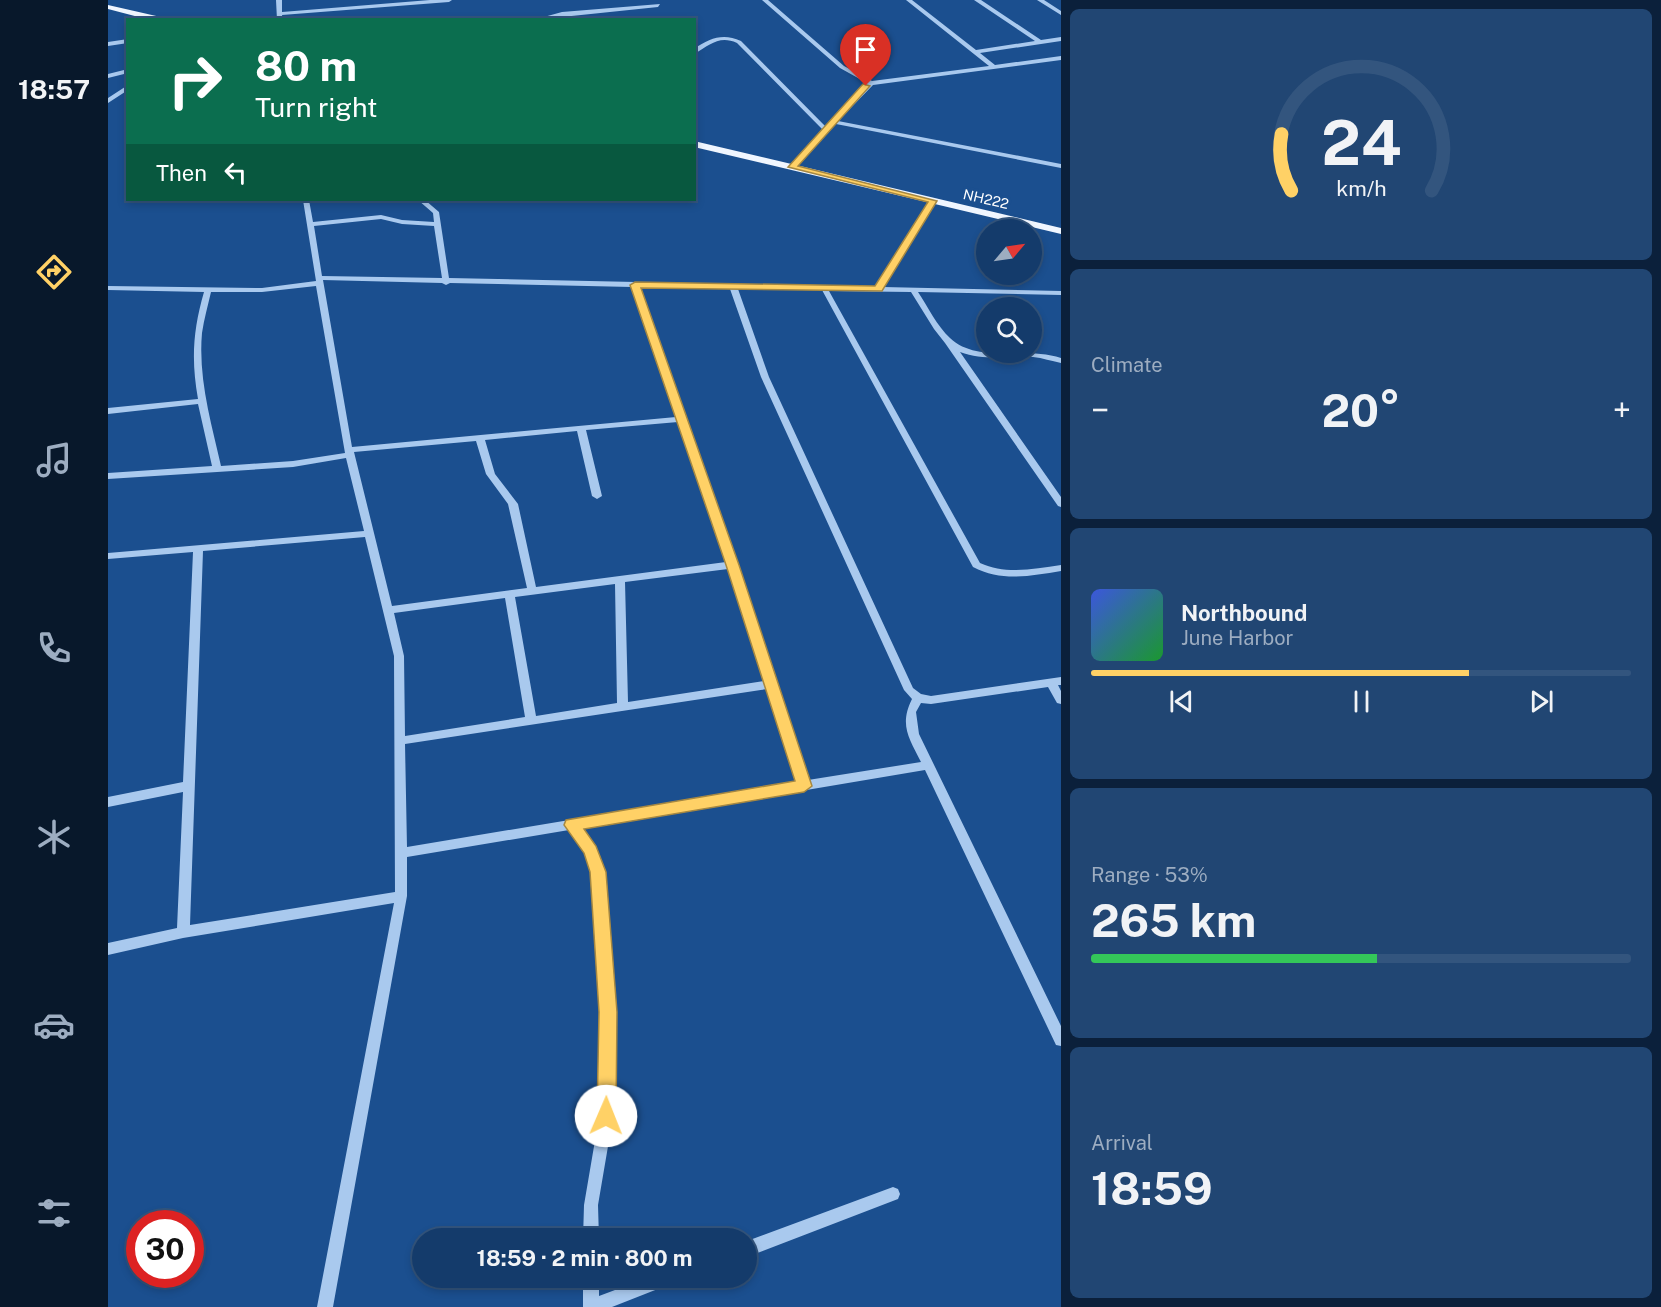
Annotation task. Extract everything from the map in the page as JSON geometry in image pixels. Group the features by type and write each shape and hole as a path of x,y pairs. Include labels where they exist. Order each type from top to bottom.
{"main road":[{"path":"108,7 154,18"},
{"name":"NH222","path":"696,144 1061,231"}],"street":[{"path":"279,0 280,17 449,0"},
{"path":"765,0 842,67 871,83 1061,58"},
{"path":"909,0 994,66"},
{"path":"977,0 1040,42"},
{"path":"1040,0 1061,13"},
{"path":"549,18 658,5"},
{"path":"600,18 611,9"},
{"path":"696,51 716,38 730,38 739,42 826,130"},
{"path":"976,52 1061,39"},
{"path":"108,44 126,40"},
{"path":"108,76 126,72"},
{"path":"792,167 871,83"},
{"path":"108,101 126,88"},
{"path":"833,122 1061,166"},
{"path":"306,201 350,453 399,656 401,896 325,1307"},
{"path":"422,201 436,212 446,283"},
{"path":"878,289 933,201"},
{"path":"310,224 381,217 402,222 437,224"},
{"path":"108,288 262,290 320,280 1061,293"},
{"path":"635,285 732,565 804,786"},
{"path":"733,286 765,377 909,690 918,698 930,700 1056,682 1061,700"},
{"path":"824,288 976,565 990,573 1005,575 1061,568"},
{"path":"208,290 197,344 203,401 217,470"},
{"path":"913,290 1061,504"},
{"path":"949,342 983,354 1043,356 1061,361"},
{"path":"108,411 203,401"},
{"path":"108,476 217,470 480,438 680,419"},
{"path":"581,428 597,496"},
{"path":"480,438 491,474 513,504 532,590"},
{"path":"108,556 369,534"},
{"path":"183,933 198,549"},
{"path":"388,610 732,565"},
{"path":"620,579 623,707"},
{"path":"509,593 531,721"},
{"path":"399,741 771,684"},
{"path":"918,698 910,712 910,722 928,765 1061,1040"},
{"path":"401,853 928,765"},
{"path":"108,802 189,786"},
{"path":"572,825 591,850 598,872 608,1012 606,1116 591,1205 591,1228"},
{"path":"108,949 183,933 401,896"},
{"path":"757,1245 894,1194"},
{"path":"591,1288 591,1307 641,1288"}],"route":[{"path":"606,1116 608,1012 598,872 591,850 572,825 804,786 732,565 635,285 878,289 933,201 792,167 866,86"}]}
